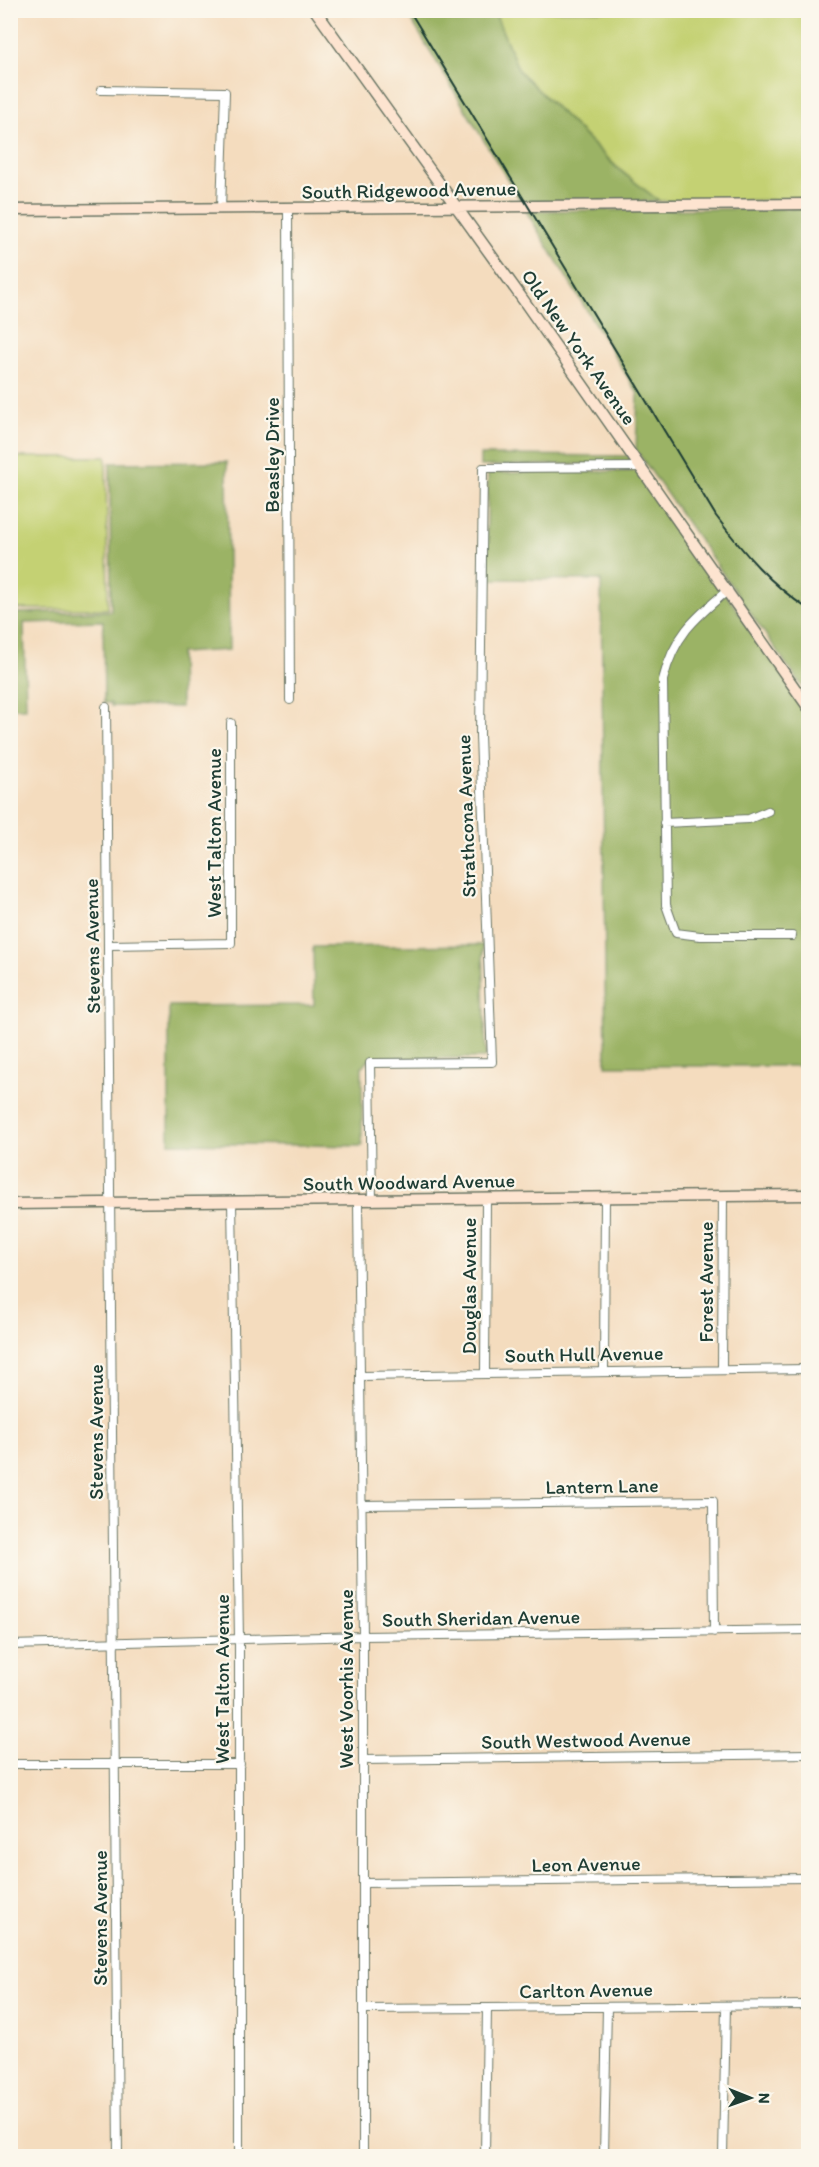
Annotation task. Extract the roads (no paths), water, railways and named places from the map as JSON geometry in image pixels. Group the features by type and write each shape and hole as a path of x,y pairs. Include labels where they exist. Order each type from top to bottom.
{"street":[{"name":"Old New York Avenue","path":"315,10 459,208 798,688 808,707"},
{"path":"101,90 225,92 221,209"},
{"name":"South Ridgewood Avenue","path":"10,210 288,210 808,204"},
{"name":"Beasley Drive","path":"288,210 290,700"},
{"name":"Strathcona Avenue","path":"372,1200 370,1063 492,1062 480,735 483,468 642,467"},
{"path":"729,590 690,623 668,658 663,680 666,905 676,933 700,936 792,936"},
{"path":"798,688 808,694"},
{"name":"Stevens Avenue","path":"106,707 118,2157"},
{"name":"West Talton Avenue","path":"109,945 231,943 231,723"},
{"path":"664,823 749,819 768,811"},
{"name":"South Woodward Avenue","path":"10,1204 808,1194"},
{"name":"Forest Avenue","path":"722,1368 723,1196"},
{"path":"603,1370 605,1197"},
{"name":"Douglas Avenue","path":"485,1373 486,1199"},
{"name":"West Talton Avenue","path":"232,1201 240,1764 239,2157"},
{"name":"West Voorhis Avenue","path":"358,1201 363,1636 363,2157"},
{"name":"South Hull Avenue","path":"360,1376 722,1368 808,1369"},
{"name":"Lantern Lane","path":"361,1505 713,1501 714,1632"},
{"name":"South Sheridan Avenue","path":"10,1645 363,1636 808,1630"},
{"name":"South Westwood Avenue","path":"363,1760 808,1754"},
{"path":"10,1764 240,1764"},
{"name":"Leon Avenue","path":"364,1883 808,1878"},
{"name":"Carlton Avenue","path":"364,2009 808,2005"},
{"path":"723,2157 726,2006"},
{"path":"604,2157 607,2007"},
{"path":"485,2157 487,2008"}],"railway":[{"path":"409,10 716,516 758,567 808,609"}]}
